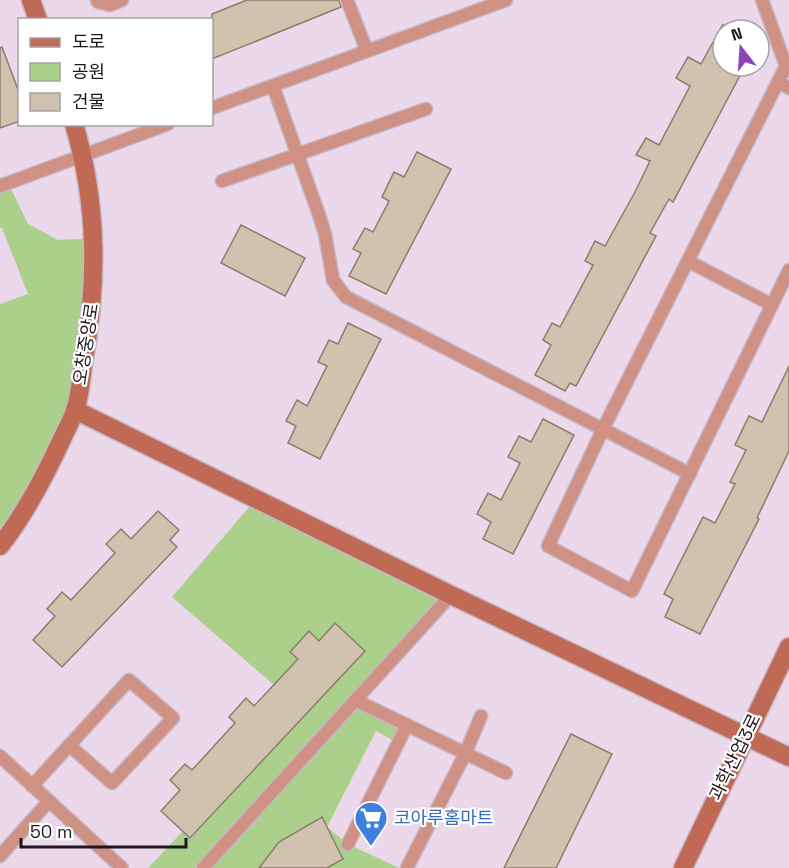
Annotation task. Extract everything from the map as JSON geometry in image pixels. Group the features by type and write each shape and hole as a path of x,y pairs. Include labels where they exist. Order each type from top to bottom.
{"street":[{"path":"31,0 37,18"},
{"name":"오창중앙로","path":"0,546 44,474 75,410 93,301 94,238 83,156 75,126"},
{"path":"75,410 451,595 746,734 789,757"},
{"name":"과학산업3로","path":"683,868 789,647"}],"lane":[{"path":"97,0 110,4 122,0"},
{"path":"347,0 367,51"},
{"path":"213,108 506,0"},
{"path":"762,0 786,66 783,85 688,261 603,429 548,546 632,591 789,270"},
{"path":"273,86 325,234 333,280 346,297 690,474"},
{"path":"222,181 426,109"},
{"path":"0,186 163,126"},
{"path":"688,261 772,306"},
{"path":"203,868 451,595"},
{"path":"32,786 69,745 129,680 173,718 112,783 69,745"},
{"path":"355,700 506,773"},
{"path":"407,868 465,753 481,716"},
{"path":"348,844 407,725"},
{"path":"0,756 122,868"},
{"path":"0,856 49,801"}],"green space":[{"path":"8,183 28,224 58,240 94,238 75,410 0,545 0,304 28,294 2,228 0,228 0,186"},
{"path":"256,499 451,595 355,700 407,725 398,743 376,731 327,827 348,844 399,868 148,868 183,831 191,838 243,782 234,774 317,702 365,651 335,623 319,641 308,632 290,652 298,659 274,685 172,597"}],"building":[{"path":"247,0 339,0 341,7 213,59 212,14"},
{"path":"711,46 711,78 739,78 673,202 669,199 650,233 656,236 576,386 570,383 565,391 535,375 551,345 543,340 552,323 560,327 593,265 585,261 595,241 605,246 635,192 650,161 636,155 646,138 659,145 690,86 676,78 688,57 701,64"},
{"path":"2,47 18,90 18,122 0,128 0,48"},
{"path":"417,152 451,169 386,294 349,276 361,253 353,249 365,228 373,232 389,201 382,197 394,172 404,177"},
{"path":"241,225 305,258 285,296 221,263"},
{"path":"348,323 381,339 320,459 288,443 296,426 286,421 297,400 307,406 327,366 318,362 329,340 338,344"},
{"path":"789,366 789,451 757,518 759,519 700,634 665,617 673,599 664,594 703,517 715,523 735,484 730,482 746,450 735,445 749,416 762,422"},
{"path":"543,419 574,435 513,554 483,539 491,522 477,514 488,493 501,500 520,463 508,457 519,436 531,442"},
{"path":"158,511 179,530 170,540 177,547 62,667 33,640 55,616 47,609 62,592 71,600 115,553 106,544 121,529 131,539"},
{"path":"335,623 365,651 190,838 161,811 180,790 170,780 185,764 192,770 235,723 229,717 246,698 254,706 298,659 290,652 309,631 319,641"},
{"path":"571,734 612,754 556,868 504,868"},
{"path":"322,817 343,859 327,868 259,868 279,842"}],"place":[{"name":"코아루홈마트","path":"371,847"}]}
